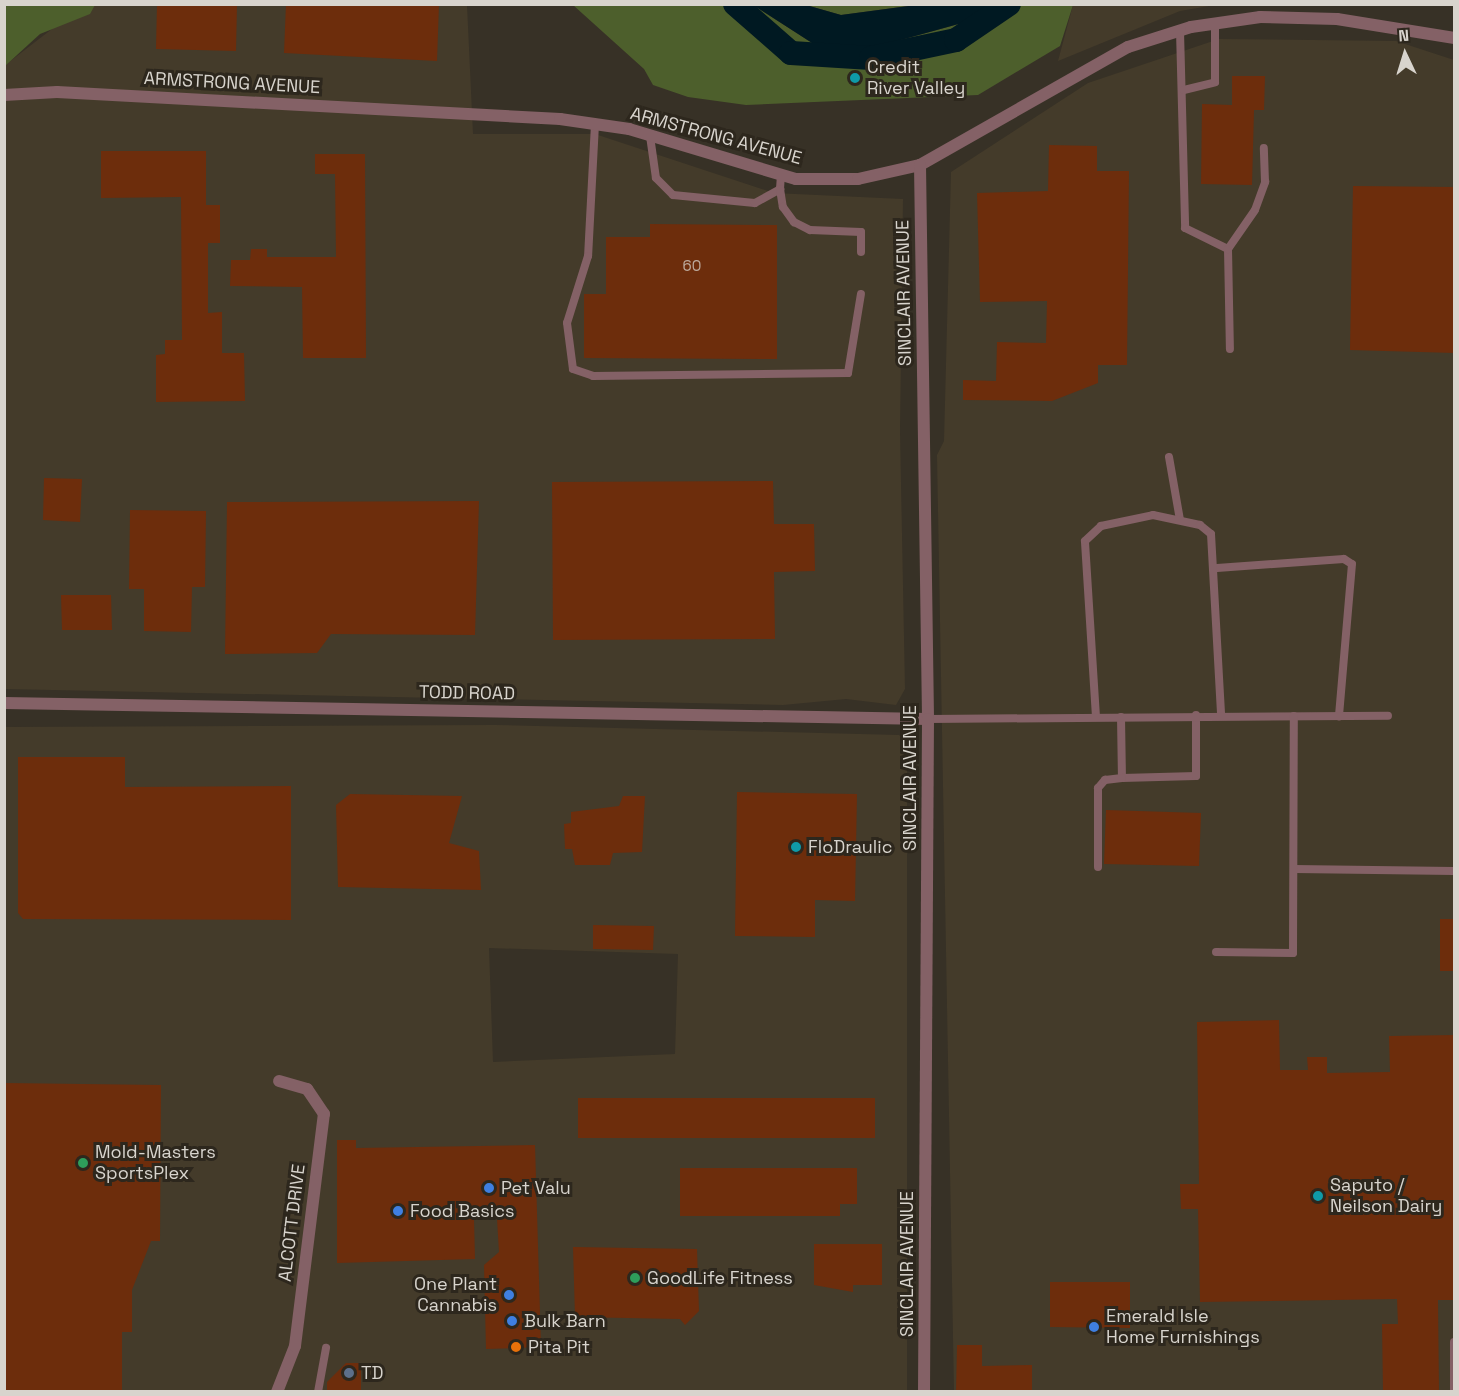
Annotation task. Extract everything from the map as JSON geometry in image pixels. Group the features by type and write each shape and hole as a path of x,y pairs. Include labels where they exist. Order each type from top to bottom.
{"street":[{"name":"ARMSTRONG AVENUE","path":"4,95 57,92 595,124 650,136 781,175 858,179 920,165 1128,47 1180,31 1260,17 1337,19 1455,38"},
{"name":"SINCLAIR AVENUE","path":"920,165 928,719 924,1392"},
{"name":"TODD ROAD","path":"4,704 928,719"},
{"name":"ALCOTT DRIVE","path":"277,1392 295,1346 324,1114 307,1089 279,1081"}],"lane":[{"path":"1184,90 1215,81 1215,24"},
{"path":"1180,31 1184,90 1185,228 1228,249"},
{"path":"595,124 588,256 567,323 573,369 593,376 848,373 861,294"},
{"path":"650,136 656,178 674,195 755,203 780,189"},
{"path":"1230,349 1228,249 1255,210 1265,182 1264,148"},
{"path":"781,175 780,189 783,207 794,222 810,230 861,232 861,252"},
{"path":"1169,457 1180,520"},
{"path":"1096,717 1085,541 1101,525 1122,519 1154,515 1180,520 1211,534 1217,568 1221,715"},
{"path":"1217,568 1344,559 1352,564 1339,716"},
{"path":"928,719 1196,715 1388,716"},
{"path":"1098,867 1098,788 1105,780 1196,776 1196,715"},
{"path":"1216,952 1293,953 1294,716"},
{"path":"1121,717 1122,778"},
{"path":"1294,869 1455,871"},
{"path":"1455,1342 1455,1390"},
{"path":"318,1392 326,1348"}],"shaded area":[{"path":"83,5 467,5 473,134 595,134 774,193 903,199 900,431 905,689 896,705 846,699 783,705 5,689 4,66"},
{"path":"1073,5 1215,5 1180,11 1058,61"},
{"path":"1219,39 1396,41 1454,60 1454,1391 954,1391 937,455 944,441 951,172 1088,83"},
{"path":"495,725 899,735 907,742 907,1391 5,1391 4,727","holes":["489,948 678,954 675,1054 493,1062"]}],"green space":[{"path":"4,5 95,5 90,14 40,34 5,66"},
{"path":"573,5 753,5 823,50 861,51 962,23 988,5 1073,5 1060,46 978,95 746,105 688,97 653,85 644,69"},
{"path":"806,5 916,5 841,15"}],"water":[{"path":"753,5 806,5 841,15 916,5 988,5 962,23 861,51 823,50"}],"building":[{"path":"157,4 237,4 236,51 156,49"},
{"path":"286,4 439,4 437,61 284,53"},
{"path":"1232,76 1265,76 1264,110 1254,110 1252,185 1201,184 1202,104 1232,105"},
{"path":"1049,145 1097,146 1097,171 1129,171 1127,365 1098,365 1098,383 1052,401 963,400 963,380 996,381 997,342 1046,343 1047,301 980,302 977,193 1048,191"},
{"path":"101,151 206,151 206,205 220,205 220,243 208,243 208,313 222,312 222,353 244,353 245,401 156,402 156,355 165,354 165,340 182,340 181,197 101,198"},
{"path":"315,154 365,154 366,358 303,358 302,287 230,286 231,260 250,260 251,249 267,249 267,257 336,257 335,174 315,174"},
{"path":"1353,186 1455,187 1455,353 1350,350"},
{"path":"650,224 777,225 777,359 584,358 584,294 606,294 606,237 650,237"},
{"path":"44,478 82,479 80,522 43,520"},
{"path":"773,481 774,524 814,524 815,571 774,572 775,639 553,640 552,482"},
{"path":"479,501 475,635 331,634 317,653 225,654 227,502"},
{"path":"130,510 206,511 205,587 192,587 191,632 144,631 144,589 129,589"},
{"path":"61,595 111,595 112,630 62,630"},
{"path":"18,757 125,757 125,787 291,786 291,920 23,919 18,913"},
{"name":"FloDraulic","path":"737,792 857,794 855,901 815,900 815,937 735,936"},
{"path":"350,794 462,796 449,843 479,851 481,890 338,887 336,805"},
{"path":"623,796 645,796 642,852 613,853 610,865 575,865 572,849 565,849 564,824 571,823 571,812 619,806"},
{"path":"1106,810 1201,813 1199,866 1104,864"},
{"path":"1440,919 1455,919 1455,971 1440,971"},
{"path":"593,925 654,926 653,950 593,949"},
{"name":"Saputo / Neilson Dairy","path":"1279,1020 1280,1070 1308,1070 1307,1057 1327,1057 1327,1073 1390,1072 1389,1036 1455,1035 1455,1300 1438,1300 1439,1392 1383,1392 1382,1324 1398,1324 1397,1299 1200,1302 1198,1209 1181,1209 1180,1184 1199,1184 1197,1022"},
{"name":"Mold-Masters SportsPlex","path":"4,1083 161,1085 160,1241 151,1241 132,1290 132,1332 122,1332 122,1392 4,1392"},
{"path":"578,1098 875,1098 875,1138 578,1138"},
{"path":"337,1140 356,1140 356,1148 535,1145 541,1347 486,1349 484,1265 499,1252 497,1219 474,1219 475,1259 337,1263"},
{"path":"680,1168 857,1168 857,1204 840,1204 840,1216 680,1216"},
{"path":"814,1244 882,1244 882,1285 853,1285 853,1292 814,1285"},
{"name":"GoodLife Fitness","path":"573,1247 697,1249 699,1311 685,1325 680,1319 575,1317"},
{"path":"1050,1282 1130,1282 1130,1328 1050,1327"},
{"path":"957,1345 982,1345 982,1366 1032,1365 1032,1392 956,1392"},
{"name":"TD","path":"346,1363 361,1363 361,1392 327,1392 327,1382"}],"waterway":[{"path":"735,4 791,53 871,58 956,40 1009,4"}],"place":[{"name":"Credit River Valley","path":"855,78"},
{"name":"FloDraulic","path":"796,847"},
{"name":"Mold-Masters SportsPlex","path":"83,1163"},
{"name":"Pet Valu","path":"489,1188"},
{"name":"Saputo / Neilson Dairy","path":"1318,1196"},
{"name":"Food Basics","path":"398,1211"},
{"name":"GoodLife Fitness","path":"635,1278"},
{"name":"One Plant Cannabis","path":"509,1295"},
{"name":"Bulk Barn","path":"512,1321"},
{"name":"Emerald Isle Home Furnishings","path":"1094,1327"},
{"name":"Pita Pit","path":"516,1347"},
{"name":"TD","path":"349,1373"}]}
